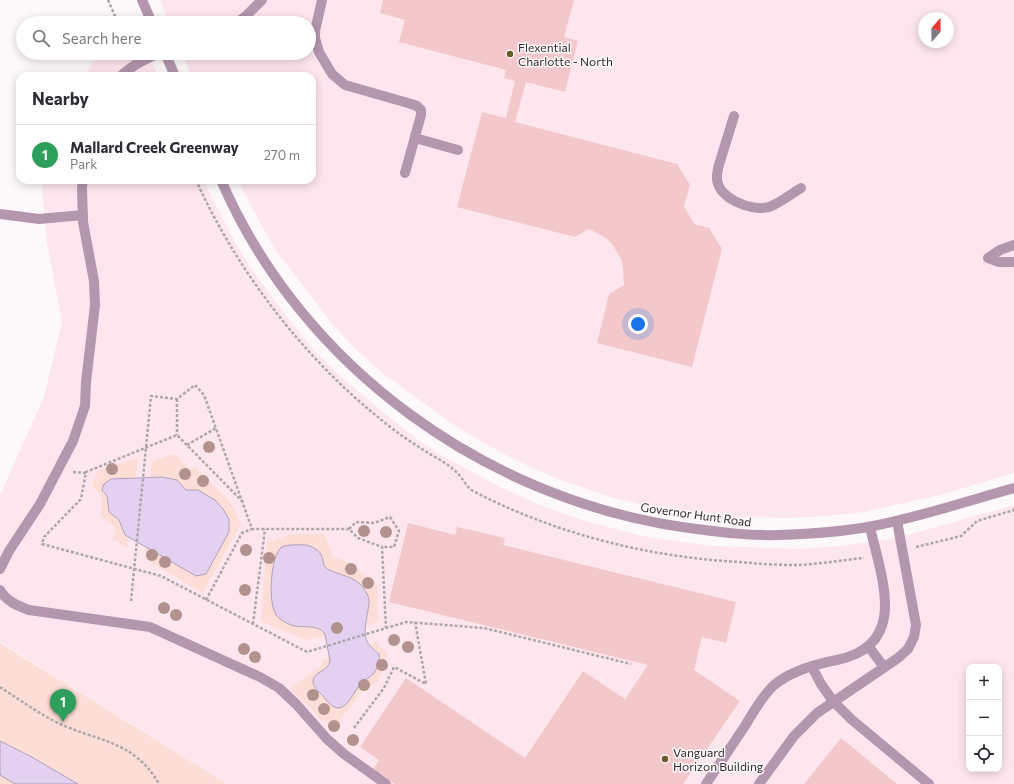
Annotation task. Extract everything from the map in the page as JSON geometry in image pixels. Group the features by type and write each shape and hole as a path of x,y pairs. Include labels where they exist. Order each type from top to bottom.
{"street":[{"path":"142,0 149,16"},
{"path":"246,16 262,0"},
{"path":"316,27 322,0"},
{"path":"316,43 318,52 327,67 338,80 346,84 418,106 421,110 405,173"},
{"path":"125,72 144,60"},
{"path":"168,60 173,72"},
{"path":"734,116 716,176 719,187 727,197 739,203 756,207 768,207 801,188"},
{"path":"415,138 458,150"},
{"path":"0,569 9,551 40,504 73,441 85,406 95,305 94,281 87,247 83,215 82,184"},
{"name":"Governor Hunt Road","path":"222,184 265,263 296,305 328,342 366,380 407,413 451,443 499,470 548,492 581,504 661,525 716,532 779,535 830,532 870,527 897,521 1014,488"},
{"path":"0,214 39,219 83,215"},
{"path":"1014,245 1000,250 988,258 999,262 1014,262"},
{"path":"759,784 794,736 816,713 898,658 908,649 914,637 916,625 897,521"},
{"path":"706,784 760,701 774,686 788,676 812,667 859,654 869,647 876,638 883,623 886,608 870,527"},
{"path":"0,590 7,599 18,606 29,610 137,624 159,630 260,677 278,688 296,704 327,739 344,754 386,784"},
{"path":"869,647 884,667"},
{"path":"812,667 821,684 833,701 851,720 929,784"}],"path":[{"path":"108,0 115,16"},
{"path":"198,184 227,241 276,313 334,378 372,412 414,445 455,470 470,489 513,510 563,529 612,544 662,554 707,560 797,565 876,557"},
{"path":"131,601 151,396 177,399 195,385 204,395 252,529"},
{"path":"177,399 177,435 243,502"},
{"path":"187,444 216,428"},
{"path":"177,435 86,472 81,498 44,537 42,544 161,576 307,652 406,622 416,622 484,628 631,664"},
{"path":"903,551 961,536 977,521 1014,510"},
{"path":"206,600 242,533 252,529 349,529 358,538 382,547 394,547 399,531 390,517 374,523 356,522 349,529"},
{"path":"253,624 266,529"},
{"path":"382,547 386,628"},
{"path":"354,728 384,688 394,667 426,684 416,622"},
{"path":"0,687 52,720 78,732 112,743 127,750 147,765 159,784"}],"shaded area":[{"path":"160,0 1014,0 1014,473 940,495 864,512 788,518 728,517 666,510 614,498 558,479 513,459 484,443 454,425 385,375 359,352 334,326 277,252 240,184 316,184 316,72 189,72 185,60 316,60 316,16 166,16"},
{"path":"96,60 151,60 156,72 87,72"},
{"path":"43,184 205,184 235,242 252,270 314,350 341,377 418,440 446,458 500,487 542,506 579,519 642,536 711,546 800,549 841,546 897,538 1014,505 1014,784 227,784 0,642 0,495 44,397 62,321 47,243 42,188"},
{"path":"175,454 189,470 195,467 231,503 241,524 203,593 145,559 152,461"},
{"path":"138,458 127,548 113,539 115,527 101,517 102,497 92,486 98,470"},
{"path":"162,477 177,480 186,490 198,490 215,500 229,519 229,532 206,574 196,576 125,535 119,520 109,512 107,496 102,490 104,484 111,479"},
{"path":"291,534 324,534 333,557 349,562 377,585 378,620 371,625 306,640 261,621 267,543"},
{"path":"307,545 320,552 324,566 356,581 360,584 369,598 365,634 369,644 379,654 378,664 375,672 359,686 345,705 339,708 330,704 316,689 313,683 316,675 329,665 330,661 325,634 314,627 295,626 285,622 278,617 272,604 271,582 278,552 285,546"},
{"path":"377,641 378,645 388,653 378,681 362,691 338,723 336,720 322,721 306,703 290,689 322,665 322,660"},
{"path":"0,643 26,659 227,784 0,784"},
{"path":"0,741 30,756 78,784 15,784 0,775"}],"building":[{"path":"383,0 574,0 564,37 578,41 565,92 526,82 515,122 677,164 690,185 684,206 694,224 709,228 722,249 692,367 597,343 609,294 624,285 621,259 612,244 606,238 589,229 575,237 457,207 482,112 506,118 515,81 504,78 506,70 399,42 405,20 380,13"},
{"path":"408,523 455,535 457,527 505,538 503,545 736,602 726,643 702,637 694,670 740,701 683,784 395,784 373,769 379,760 360,747 406,678 525,758 583,671 625,699 648,665 389,602"},
{"path":"841,738 897,784 804,784"}],"place":[{"name":"Flexential Charlotte - North","path":"510,54"},
{"name":"Mallard Creek Greenway","path":"63,722"},
{"name":"Vanguard Horizon Building","path":"665,759"}]}
